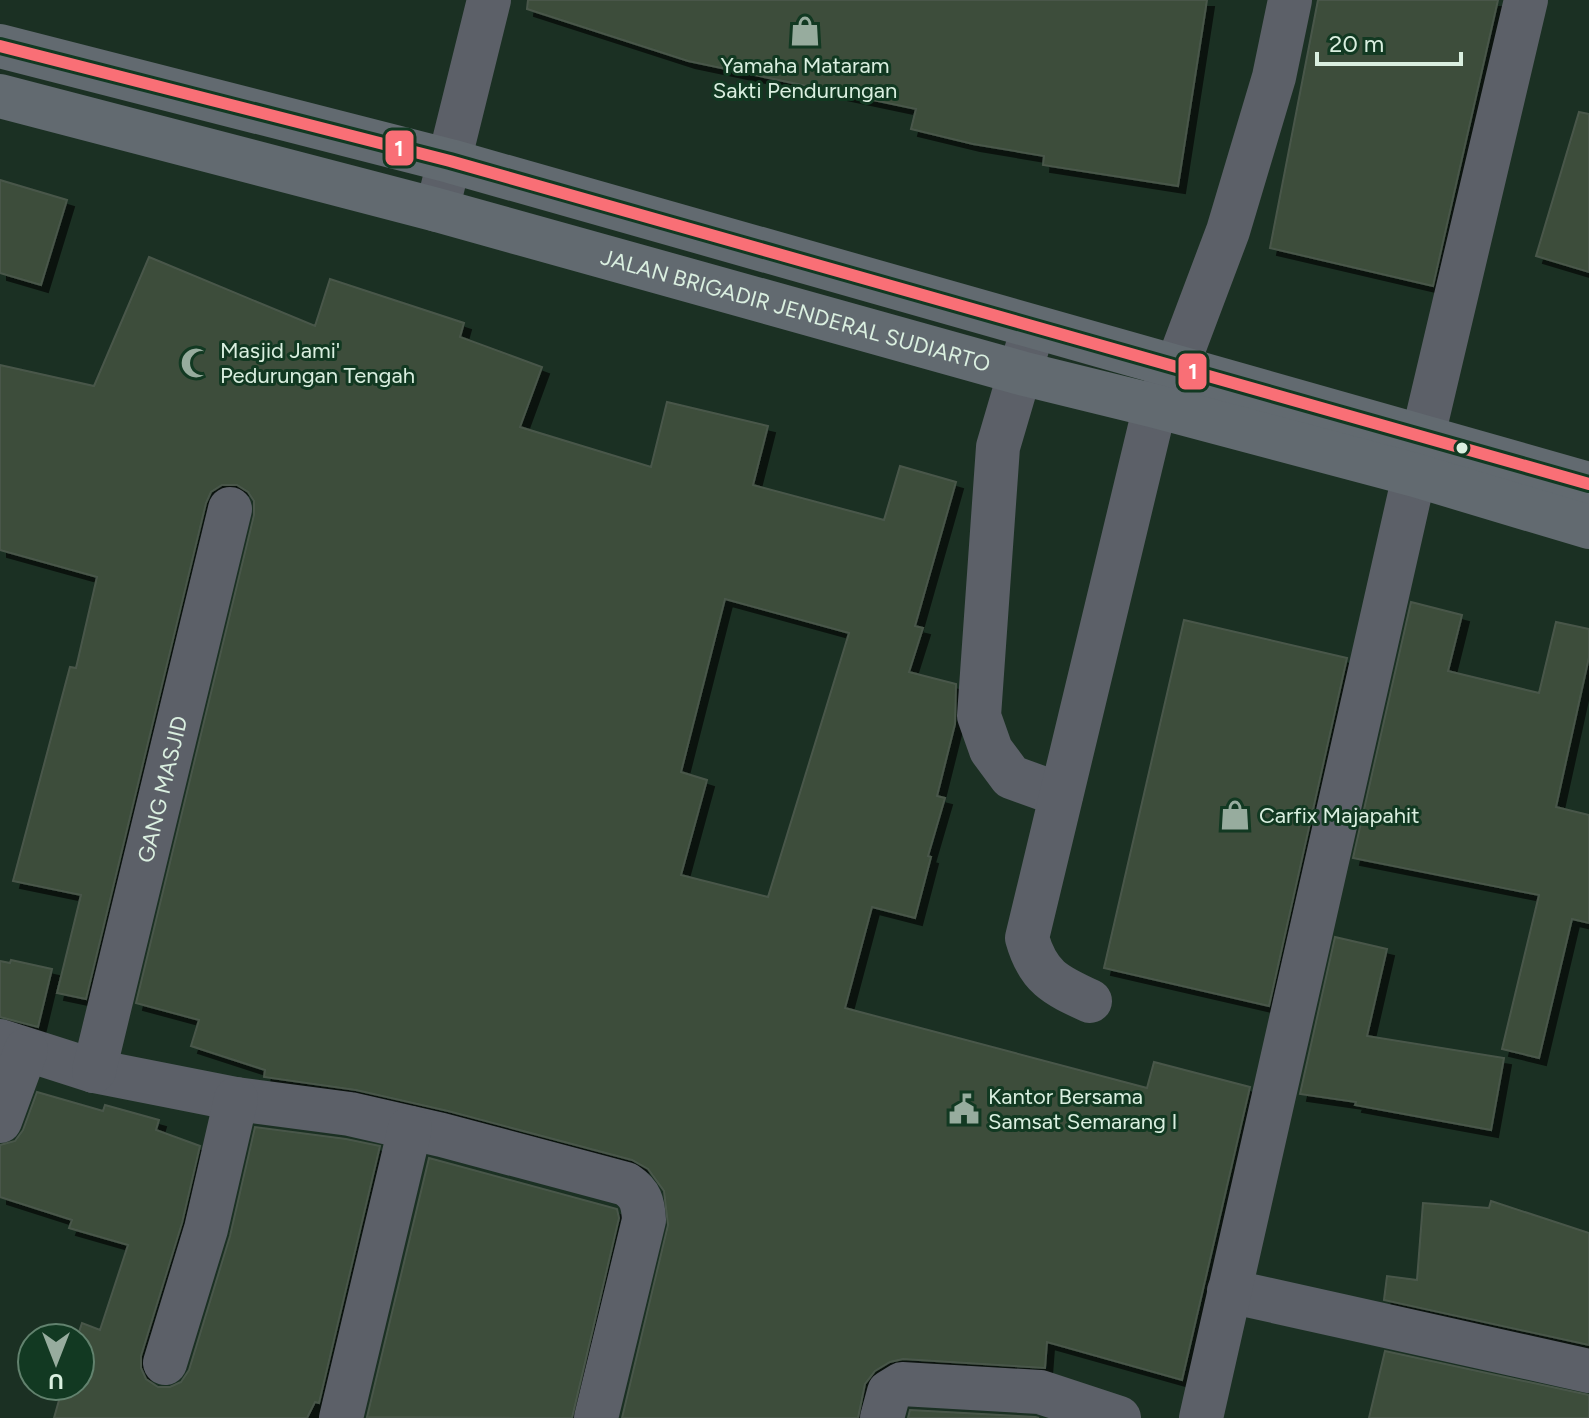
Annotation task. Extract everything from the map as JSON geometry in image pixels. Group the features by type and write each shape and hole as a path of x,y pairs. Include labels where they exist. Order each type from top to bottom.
{"main road":[{"name":"JALAN BRIGADIR JENDERAL SUDIARTO","path":"0,46 450,161 1176,369 1419,456 1589,527"},
{"name":"JALAN BRIGADIR JENDERAL SUDIARTO","path":"0,96 437,210 1021,373 1155,406 1419,456 1589,484"}],"street":[{"path":"437,210 489,0"},
{"path":"1090,1001 1054,985 1033,961 1027,938 1155,406 1176,369 1246,173 1274,77 1290,0"},
{"path":"1201,1418 1419,456 1526,0"},
{"path":"1033,328 998,447 979,716 991,750 1011,777 1061,795"},
{"name":"GANG MASJID","path":"94,1071 230,509"},
{"path":"0,1121 13,1045 94,1071 236,1099 350,1114 626,1184 638,1191 643,1203 644,1220 596,1418"},
{"path":"165,1363 206,1229 236,1099"},
{"path":"341,1418 410,1128"},
{"path":"1229,1291 1589,1371"},
{"path":"886,1405 902,1384 929,1384 1040,1392 1069,1410 1119,1418"}],"building":[{"path":"528,0 1207,0 1178,186 1043,165 1044,156 911,129 916,109 688,61 527,9"},
{"path":"1318,0 1498,0 1433,286 1270,248"},
{"path":"1579,112 1589,114 1589,272 1536,256"},
{"path":"0,180 67,200 41,285 0,273"},
{"path":"149,257 315,326 330,279 464,323 460,337 542,367 520,427 651,467 667,402 768,426 753,485 884,520 900,466 956,482 915,626 923,628 909,672 956,684 955,724 937,796 945,798 928,856 931,857 915,918 872,907 845,1008 1147,1088 1154,1062 1250,1087 1182,1380 1047,1342 1045,1368 903,1359 890,1362 875,1371 865,1384 858,1418 622,1418 668,1225 664,1191 648,1169 632,1160 448,1111 356,1090 264,1077 265,1070 191,1046 199,1020 136,1003 254,515 254,501 248,492 237,485 222,485 211,492 206,503 86,999 57,993 81,895 13,881 70,667 76,668 97,577 0,550 0,365 94,386","holes":["725,599 849,633 768,897 681,875 707,780 681,772"]},
{"path":"1411,602 1462,615 1448,671 1539,693 1556,622 1589,629 1589,657 1556,807 1589,815 1589,923 1572,919 1539,1058 1502,1049 1539,895 1353,858"},
{"name":"Carfix Majapahit","path":"1184,620 1347,658 1269,1006 1104,968"},
{"path":"1335,937 1387,949 1367,1036 1504,1058 1491,1130 1355,1105 1356,1102 1300,1094"},
{"path":"11,960 52,969 38,1027 0,1017 0,961 10,963"},
{"path":"37,1092 103,1111 105,1105 159,1120 156,1130 200,1146 182,1223 141,1356 141,1368 146,1379 158,1387 170,1387 181,1382 189,1370 230,1236 255,1127 380,1146 319,1403 315,1402 307,1418 54,1418 58,1402 96,1402 96,1328 100,1330 128,1245 69,1228 72,1220 0,1197 0,1145 15,1141 23,1130"},
{"path":"429,1158 617,1209 619,1218 572,1418 367,1417"},
{"path":"1491,1201 1589,1233 1589,1345 1384,1300 1387,1276 1417,1280 1423,1203 1489,1208"},
{"path":"1385,1351 1589,1395 1589,1418 1369,1418"},
{"path":"910,1410 1035,1417 1039,1418 908,1418"}],"transit line":[{"name":"1","path":"0,46 450,161 1589,484"}],"place":[{"name":"Yamaha Mataram Sakti Pendurungan","path":"805,31"},
{"name":"Masjid Jami' Pedurungan Tengah","path":"196,363"},
{"name":"Carfix Majapahit","path":"1235,815"},
{"name":"Kantor Bersama Samsat Semarang I","path":"964,1109"}]}
